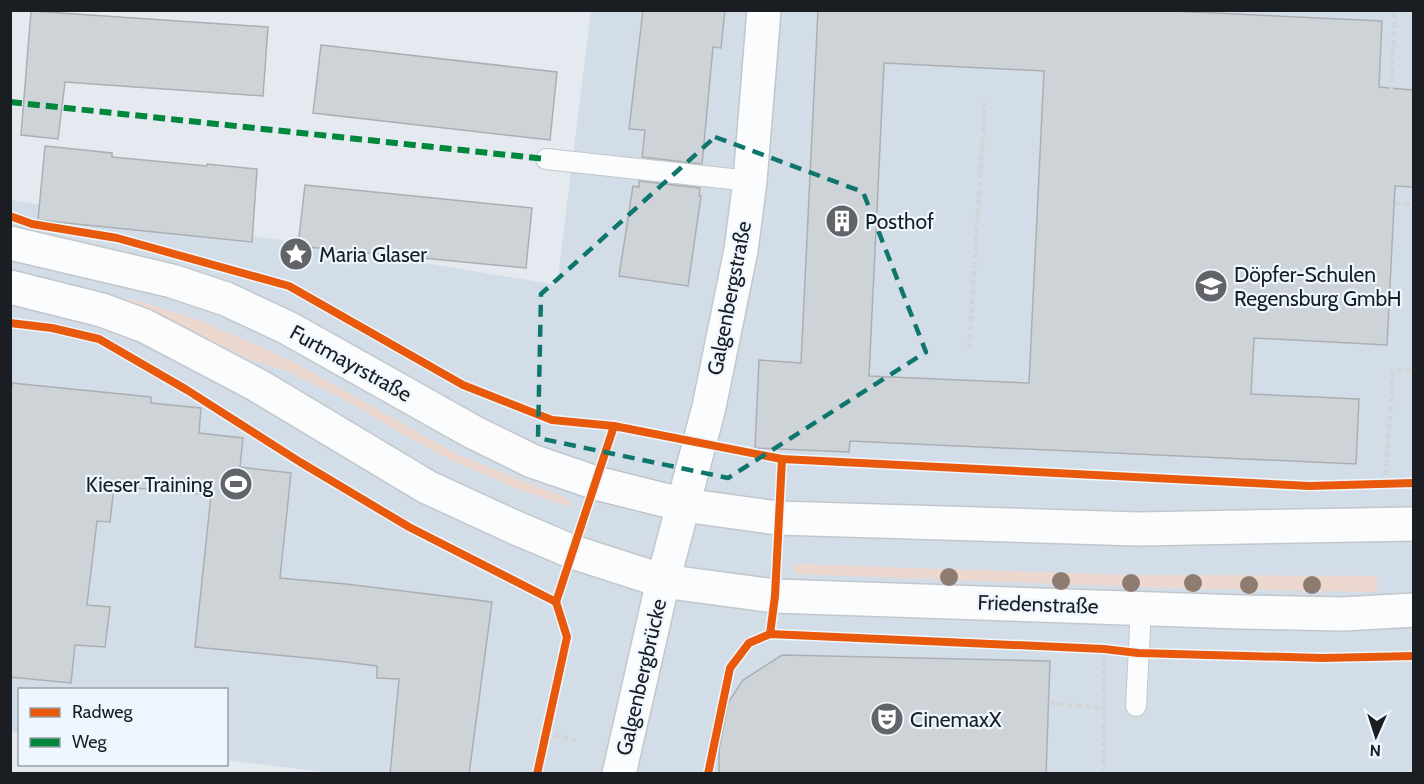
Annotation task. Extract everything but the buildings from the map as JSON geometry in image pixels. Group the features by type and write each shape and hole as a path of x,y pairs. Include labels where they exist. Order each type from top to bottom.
{"main road":[{"name":"Galgenbergstraße","path":"663,581 709,407 741,250 750,180 764,10"},
{"name":"Furtmayrstraße","path":"10,243 172,281 226,299 288,328 473,432 532,461 596,483 684,505"},
{"path":"10,287 102,310 145,326 257,386 427,486 573,552 663,581"},
{"path":"684,505 778,518 1138,529 1413,524"},
{"name":"Friedenstraße","path":"663,581 775,596 1343,614 1413,610"},
{"name":"Galgenbergbrücke","path":"619,774 663,581"}],"lane":[{"path":"546,159 750,180"},
{"path":"1136,706 1141,608"}],"path":[{"path":"1390,118 1395,10"},
{"path":"969,350 985,102"},
{"path":"1395,203 1413,204"},
{"path":"1385,484 1393,370 1413,371"},
{"path":"1103,774 1104,649"},
{"path":"1049,703 1103,708"},
{"path":"545,734 576,740"}],"highlighted area":[{"path":"715,137 863,192 926,352 728,478 538,438 541,294"}],"shaded area":[{"path":"591,11 1413,11 1413,773 324,773 228,760 228,688 18,688 18,733 11,732 11,200 354,251 557,285"},
{"path":"129,298 202,321 292,361 458,455 571,500 569,507 515,488 447,458 344,399 288,371 257,362 129,305"},
{"path":"795,564 1126,575 1377,576 1377,592 1194,589 795,574"}],"marked path":[{"path":"10,102 546,159"}],"cycle path":[{"path":"10,216 32,224 117,238 289,286 463,385 552,420 614,426 782,459 1309,486 1414,483"},
{"path":"10,323 52,328 99,339 187,390 300,462 409,527 556,602 567,637 537,774"},
{"path":"556,602 614,426"},
{"path":"770,634 775,596 782,459"},
{"path":"708,774 730,668 749,643 770,634 1104,649 1138,653 1322,658 1414,656"}],"place":[{"name":"Posthof","path":"842,221"},
{"name":"Maria Glaser","path":"296,254"},
{"name":"Döpfer-Schulen Regensburg GmbH","path":"1211,286"},
{"name":"Kieser Training","path":"236,484"},
{"name":"CinemaxX","path":"887,719"}]}
